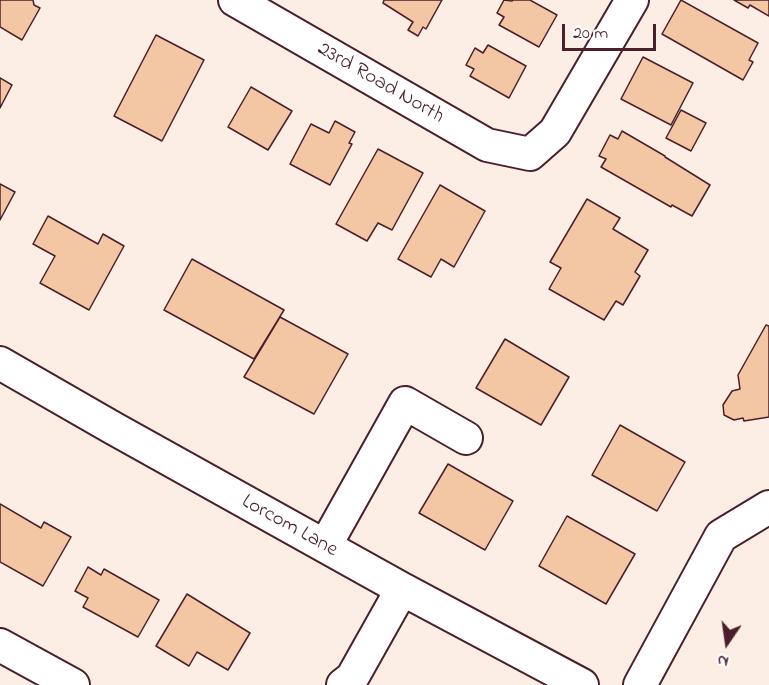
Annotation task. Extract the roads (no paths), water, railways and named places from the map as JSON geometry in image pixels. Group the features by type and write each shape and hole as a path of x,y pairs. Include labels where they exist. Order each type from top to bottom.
{"street":[{"name":"23rd Road North","path":"236,0 487,146 530,154 555,132 632,0"},
{"name":"Lorcom Lane","path":"0,363 402,589 582,685"},
{"path":"325,546 405,403 466,438"},
{"path":"640,685 721,536 769,507"},
{"path":"343,685 352,678 402,589"},
{"path":"0,645 73,685"}]}
